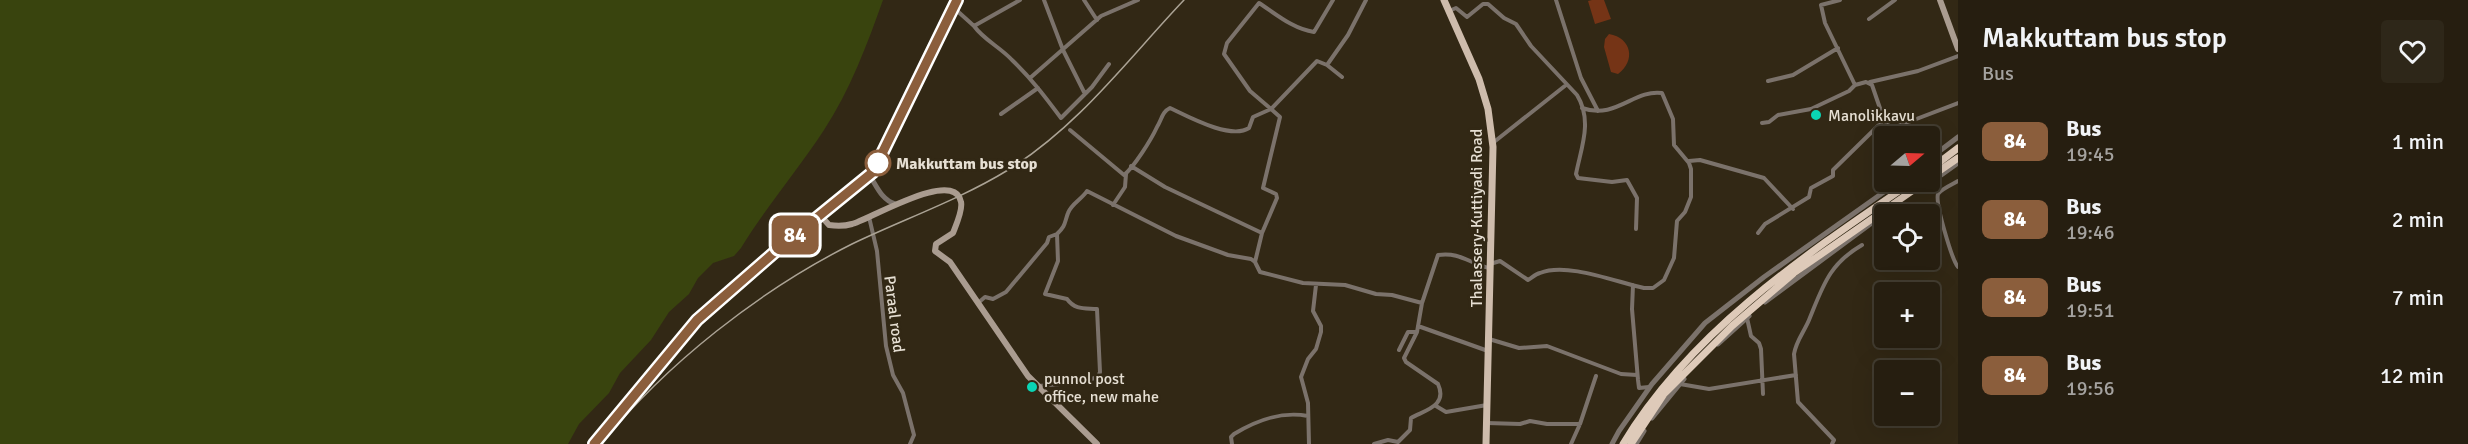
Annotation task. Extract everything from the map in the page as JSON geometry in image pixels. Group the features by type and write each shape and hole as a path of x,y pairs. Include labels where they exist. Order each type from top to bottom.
{"highway":[{"path":"1940,162 1958,148"},
{"path":"1940,170 1958,158"},
{"path":"1623,444 1636,422 1695,351 1729,319 1767,285 1898,192"},
{"path":"1631,444 1664,394 1732,326 1794,273 1911,192"}],"main road":[{"name":"Thalassery-Kuttiyadi Road","path":"1444,0 1479,79 1488,109 1492,143 1488,444"},
{"path":"1940,0 1958,49"},
{"path":"594,444 697,320 820,215 870,176 955,4"},
{"path":"820,215 826,224 833,226 853,224 895,204 937,190 953,192 957,195 961,204 953,233 936,244 935,251 950,262 1028,376 1097,444"}],"street":[{"path":"974,26 1020,0"},
{"path":"1044,0 1063,50 1085,94"},
{"path":"1084,0 1097,20"},
{"path":"1030,78 1108,12 1138,0"},
{"path":"1333,0 1314,32 1304,31 1283,20 1260,2 1227,43 1224,54 1250,92 1280,117 1263,188 1276,194 1277,198 1262,233 1255,262 1258,269 1264,273 1316,285 1345,285 1422,303"},
{"path":"1327,64 1348,35 1366,0"},
{"path":"1556,0 1581,78 1598,111"},
{"path":"1840,0 1821,5 1820,8 1855,85"},
{"path":"1869,19 1895,0"},
{"path":"955,4 981,35 1011,58 1030,78 1061,118 1085,94 1109,64"},
{"path":"1449,11 1455,9 1467,17 1483,4 1488,4 1504,18 1516,24 1520,33 1577,95 1585,121 1584,140 1576,174 1578,178 1612,182 1627,180 1636,198 1636,230"},
{"path":"1768,81 1793,75 1838,48"},
{"path":"1762,123 1769,122 1778,115 1811,109 1849,91 1855,85 1918,71 1958,56"},
{"path":"1113,205 1125,187 1126,174 1168,108 1236,133 1250,128 1254,117 1271,109 1317,61 1327,64 1342,77"},
{"path":"1870,82 1884,120 1890,127 1894,128 1958,104"},
{"path":"1492,143 1566,85"},
{"path":"1001,114 1038,88"},
{"path":"1374,444 1388,440 1398,442 1410,430 1411,418 1436,406 1441,390 1438,384 1406,362 1404,358 1417,332 1422,303 1437,255 1460,255 1478,265 1490,266 1500,261 1528,280 1542,272 1561,271 1593,275 1653,288 1659,286 1664,280 1671,267 1677,221 1685,212 1690,197 1691,169 1688,161 1674,145 1673,119 1662,93 1657,92 1638,98 1605,112 1582,108"},
{"path":"1758,233 1765,224 1809,197 1811,188 1833,176 1833,170 1884,120"},
{"path":"1070,130 1120,174 1126,174"},
{"path":"1940,151 1958,137"},
{"path":"1688,161 1700,160 1764,178 1792,209"},
{"path":"1636,444 1654,414 1679,384 1747,317 1812,266 1958,163"},
{"path":"1131,166 1165,186 1262,233"},
{"path":"870,176 881,194 889,202 895,204"},
{"path":"1958,181 1941,192 1938,197 1940,211 1958,267"},
{"path":"978,303 985,297 993,299 1006,292 1047,243 1049,237 1057,234 1065,226 1067,214 1087,191 1176,236 1255,262"},
{"path":"1612,444 1650,387 1706,323 1764,277 1884,192"},
{"name":"Paraal road","path":"869,217 877,251 886,346 893,375 903,393 914,435 910,444"},
{"path":"1039,386 1081,382 1098,377 1100,368 1097,309 1082,309 1071,304 1067,298 1045,294 1058,261 1057,234"},
{"path":"1832,444 1834,440 1828,432 1797,402 1795,347 1809,320 1819,292 1835,267 1862,245"},
{"path":"1308,444 1308,403 1301,377 1308,359 1316,349 1321,332 1321,326 1313,311 1316,285"},
{"path":"1633,285 1632,309 1639,388 1650,387"},
{"path":"1747,317 1751,336 1759,343 1761,349 1763,394"},
{"path":"1418,326 1488,351"},
{"path":"1398,350 1408,332 1417,332"},
{"path":"1489,339 1519,348 1547,346 1621,374 1637,375"},
{"path":"1679,384 1709,388 1796,375"},
{"path":"1571,444 1581,424 1596,376"},
{"path":"1436,406 1446,412 1487,405"},
{"path":"1232,444 1231,437 1234,434 1271,416 1288,414 1308,416"},
{"path":"1487,423 1520,424 1530,421 1581,424"}],"shaded area":[{"path":"0,0 883,0 857,67 833,115 741,248 734,256 713,263 698,278 689,294 669,312 651,340 620,373 609,393 579,424 568,444 0,444"},
{"path":"1604,0 1611,19 1595,24 1588,1"},
{"path":"1609,34 1623,40 1629,51 1627,63 1618,74 1611,72 1604,47 1605,39"}],"railway":[{"path":"601,444 655,385 685,358 716,331 783,283 852,244 989,181 1034,152 1058,133 1102,91 1184,0"}],"bus line":[{"name":"84","path":"594,444 697,320 812,220 873,172 957,0"}],"place":[{"name":"Manolikkavu","path":"1816,115"},
{"name":"Makkuttam bus stop","path":"878,163"},
{"name":"punnol post office, new mahe","path":"1032,387"}]}
